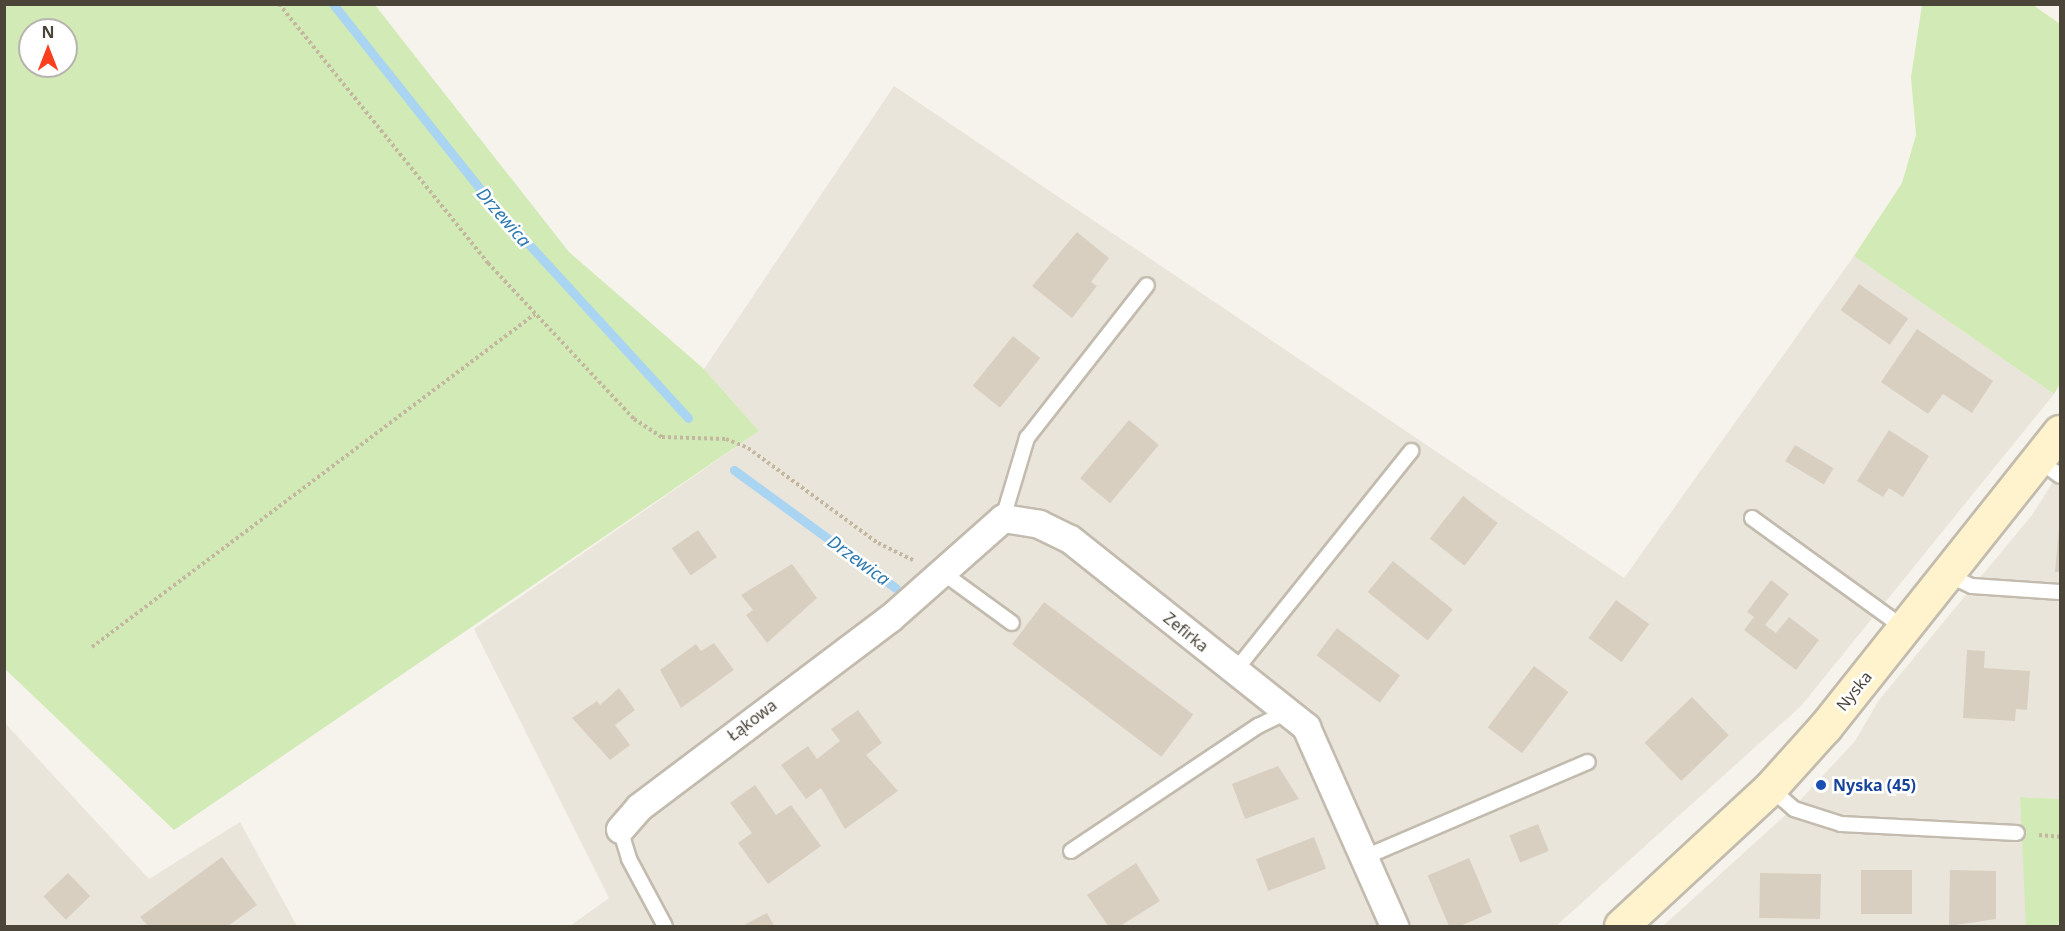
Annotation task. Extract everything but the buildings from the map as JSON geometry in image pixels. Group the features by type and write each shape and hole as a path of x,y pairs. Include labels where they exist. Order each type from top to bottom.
{"street":[{"name":"Nyska","path":"1622,927 1770,788 1948,575 2050,468 2061,432"},
{"path":"939,570 1003,518"},
{"name":"Zefirka","path":"1003,518 1039,524 1070,539 1235,671 1289,711 1306,727 1394,927"},
{"name":"Łąkowa","path":"621,829 639,807 890,618 939,570"}],"lane":[{"path":"1003,518 1027,438 1147,285"},
{"path":"1235,671 1411,451"},
{"path":"1752,518 1904,628"},
{"path":"939,570 1012,623"},
{"path":"1948,575 1972,586 2061,592"},
{"path":"1071,851 1258,726 1289,711"},
{"path":"1365,858 1588,762"},
{"path":"1770,788 1794,809 1841,824 2017,833"},
{"path":"621,829 629,859 665,927"}],"path":[{"path":"279,4 536,313 634,419 662,437 726,439 748,448 878,543 939,570"},
{"path":"92,647 536,313"}],"shaded area":[{"path":"894,86 1624,578 1854,256 2054,394 1801,706 1556,926 570,926 609,898 474,629 759,431 704,369"},
{"path":"2060,471 2060,799 2020,797 2027,926 1663,926 1792,809 1855,741 1879,700 2032,515"},
{"path":"4,722 149,879 240,822 297,926 5,926"}],"green space":[{"path":"4,5 375,5 569,252 704,369 759,431 174,830 5,669"},
{"path":"1922,5 2033,5 2060,24 2060,384 2054,394 1854,256 1902,183 1916,135 1911,77"},
{"path":"2020,797 2060,799 2060,926 2026,926"}],"waterway":[{"name":"Drzewica","path":"333,4 492,204 688,418"},
{"name":"Drzewica","path":"734,470 896,588"}],"place":[{"name":"Nyska (45)","path":"1821,785"}]}
